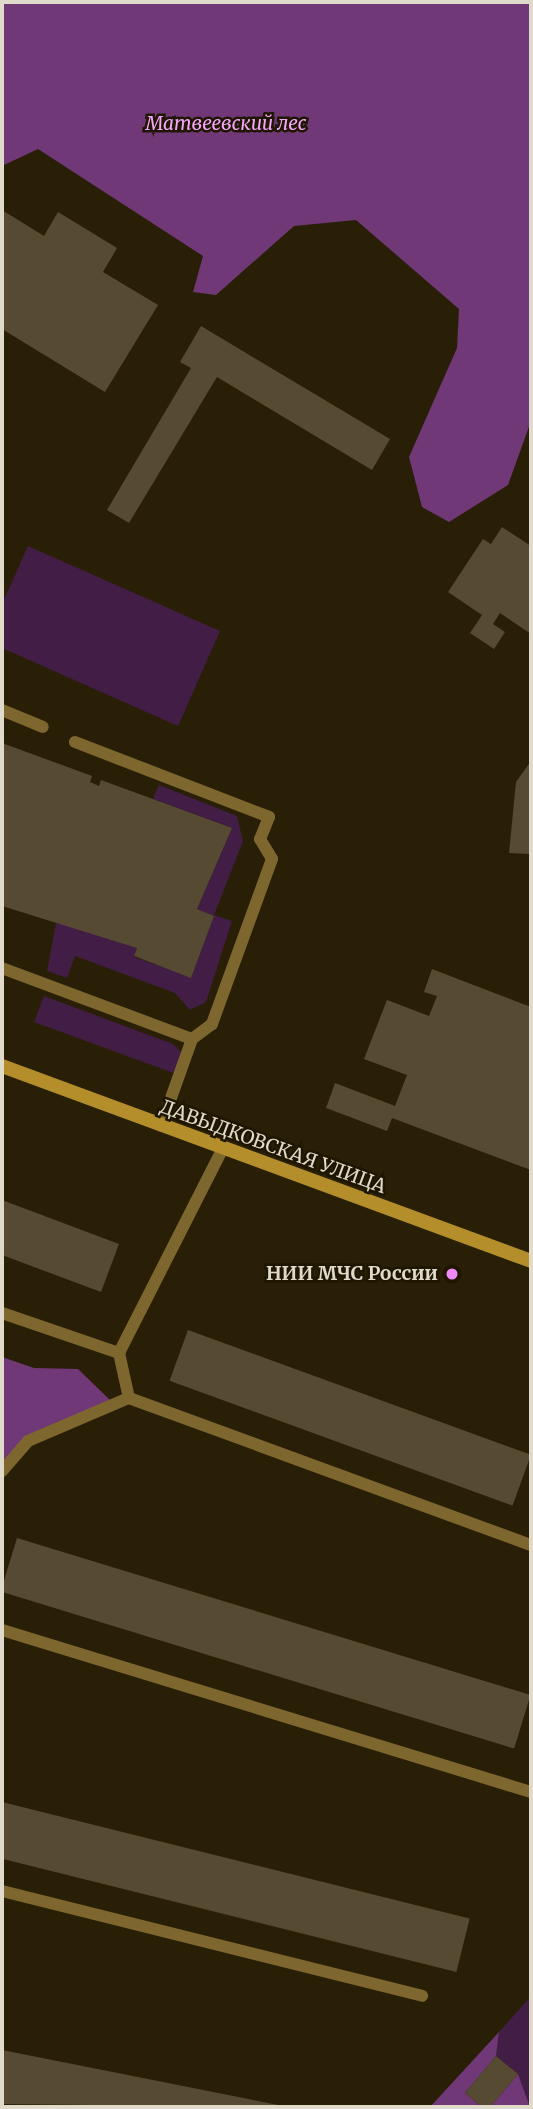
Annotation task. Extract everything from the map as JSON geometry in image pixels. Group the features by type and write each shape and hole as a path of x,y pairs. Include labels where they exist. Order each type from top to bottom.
{"street":[{"name":"ДАВЫДКОВСКАЯ УЛИЦА","path":"2,1066 222,1150 531,1261"}],"lane":[{"path":"2,710 44,727"},
{"path":"75,742 269,817 260,839 272,859 212,1024 192,1039 161,1126"},
{"path":"2,968 192,1039"},
{"path":"129,1398 119,1353 222,1150"},
{"path":"2,1312 119,1353"},
{"path":"2,1471 27,1441 129,1398 531,1545"},
{"path":"2,1630 531,1792"},
{"path":"2,1891 422,1996"}],"shaded area":[{"path":"28,546 220,631 178,726 2,648 2,604"},
{"path":"159,785 237,816 243,841 214,915 232,921 206,1002 190,1010 175,993 75,956 67,978 47,971 57,918 137,948 134,957 191,977 214,916 197,909 232,828 153,799"},
{"path":"44,996 173,1044 186,1057 179,1075 34,1022"},
{"path":"531,1996 530,2107 518,2074 496,2056 499,2032"}],"green space":[{"name":"Матвеевский лес","path":"2,2 531,2 531,421 508,485 449,522 422,507 409,457 457,348 459,309 356,220 294,226 216,295 193,292 203,256 38,149 2,166"},
{"path":"2,1357 34,1368 78,1369 111,1401 28,1436 2,1465"},
{"path":"499,2032 496,2056 465,2093 482,2107 430,2107"},
{"path":"518,2074 530,2107 490,2107"}],"building":[{"path":"2,210 44,236 58,212 117,248 103,272 158,305 105,392 2,329"},
{"path":"201,326 390,439 372,470 217,377 129,523 107,510 191,368 180,362"},
{"path":"502,527 531,546 531,634 500,613 493,624 505,632 494,649 470,633 482,615 448,592 483,539 491,544"},
{"path":"2,743 92,776 90,782 99,786 101,780 232,828 197,909 214,916 191,978 134,956 137,948 2,906"},
{"path":"531,761 531,854 509,853 516,782"},
{"path":"432,969 531,1007 531,1170 392,1118 387,1131 326,1108 335,1083 395,1106 407,1075 364,1059 387,1000 429,1016 437,996 424,992"},
{"path":"2,1200 119,1244 101,1292 2,1255"},
{"path":"188,1330 531,1455 513,1506 170,1381"},
{"path":"17,1538 531,1695 514,1749 2,1592"},
{"path":"2,1802 470,1919 456,1972 2,1859"},
{"path":"2,2050 283,2106 283,2107 2,2104"},
{"path":"496,2056 518,2074 490,2107 482,2107 465,2093"}],"place":[{"name":"НИИ МЧС России","path":"452,1274"}]}
